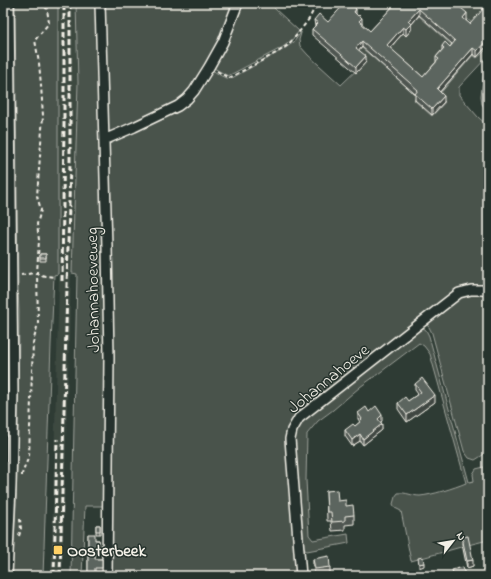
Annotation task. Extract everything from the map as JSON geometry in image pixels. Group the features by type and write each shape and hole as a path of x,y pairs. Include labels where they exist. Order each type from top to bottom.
{"street":[{"path":"7,576 12,485 13,393 12,263 7,126 9,3"},
{"name":"Johannahoeveweg","path":"100,3 109,357 107,576"},
{"path":"104,140 178,106 191,95 210,67 223,42 238,3"},
{"path":"3,266 12,263"},
{"name":"Johannahoeve","path":"301,576 290,439 292,430 299,418 459,293 471,290 488,290"}],"path":[{"path":"22,481 22,474 29,456 33,343 38,323 37,273 40,240 36,224 41,210 37,196 43,116 42,85 35,40 49,23 47,9 42,3"},
{"path":"210,67 229,78 278,52 293,41 309,19 314,9 322,3"},
{"path":"12,276 37,273 55,277"},
{"path":"18,540 21,529 20,518"}],"shaded area":[{"path":"3,3 5,107 3,109"},
{"path":"15,3 58,3 58,274 54,275 43,576 12,576 16,505 19,312"},
{"path":"58,3 76,3 78,83 62,576 51,576 59,278"},
{"path":"76,3 98,3 105,247 105,506 85,506 82,576 71,576 77,274 72,273 78,83"},
{"path":"102,3 236,3 209,63 182,100 110,133 106,131"},
{"path":"241,3 271,3 275,9 299,31 292,40 283,47 228,76 212,67"},
{"path":"449,3 488,3 488,17 474,25"},
{"path":"419,16 454,47 444,54 423,83 387,51 403,33 406,36 411,30 408,28"},
{"path":"301,32 299,40 300,46 341,85 367,60 358,52 362,48 417,96 414,100 432,116 445,102 438,96 473,55 477,58 488,46 488,56 459,87 459,95 488,126 488,287 470,288 289,428 298,576 110,576 106,148 113,140 179,108 211,69 224,77 232,78 284,49 294,42"},
{"path":"488,67 488,113 482,104 481,96 484,70"},
{"path":"466,294 488,294 488,361 486,362 488,368 488,446 483,455 475,460 469,458 464,451 432,333 429,327 424,323 456,299"},
{"path":"422,327 426,330 429,336 469,482 474,481 473,474 476,469 484,467 488,469 488,540 411,561 401,511 395,508 393,504 395,497 398,493 420,496 431,494 466,483 430,354 424,346 419,343 360,387 318,421 307,434 306,480 309,535 313,540 348,534 349,543 307,551 303,549 293,440 301,420"}],"building":[{"path":"345,3 350,3 356,9 354,12 362,18 359,21 370,31 396,3 455,3 467,13 463,18 470,24 484,8 488,11 488,39 477,51 473,48 437,89 444,96 432,109 415,94 418,90 362,41 356,48 366,56 356,67 312,29 318,23 314,20 319,14 328,22","holes":["419,9 455,41 450,47 445,42 442,46 444,48 436,57 439,59 423,77 387,45 403,27 406,29 411,24 408,21"]},
{"path":"40,254 46,254 46,258 40,258"},
{"path":"422,378 435,395 407,415 398,403 405,397 408,401 421,392 415,384"},
{"path":"376,406 382,415 378,419 382,424 363,439 360,434 352,440 345,430 353,424 355,426 361,421 362,419 358,413 366,407 369,412"},
{"path":"337,490 338,501 346,500 346,506 353,505 354,515 345,516 345,521 332,522 331,512 327,512 326,491"},
{"path":"96,525 100,525 100,531 96,531"},
{"path":"88,534 95,534 95,540 99,540 99,547 95,547 95,559 102,559 102,568 95,568 95,573 88,573"},
{"path":"468,536 473,560 467,561 462,537"},
{"path":"329,556 330,567 315,569 313,559"},
{"path":"423,557 424,563 419,564 418,558"},
{"path":"463,567 465,576 454,576 452,570"}],"railway":[{"path":"62,281 64,3"},
{"path":"60,576 70,162 70,3"},
{"path":"54,576 57,439"}],"place":[{"name":"Oosterbeek","path":"58,550"}]}
